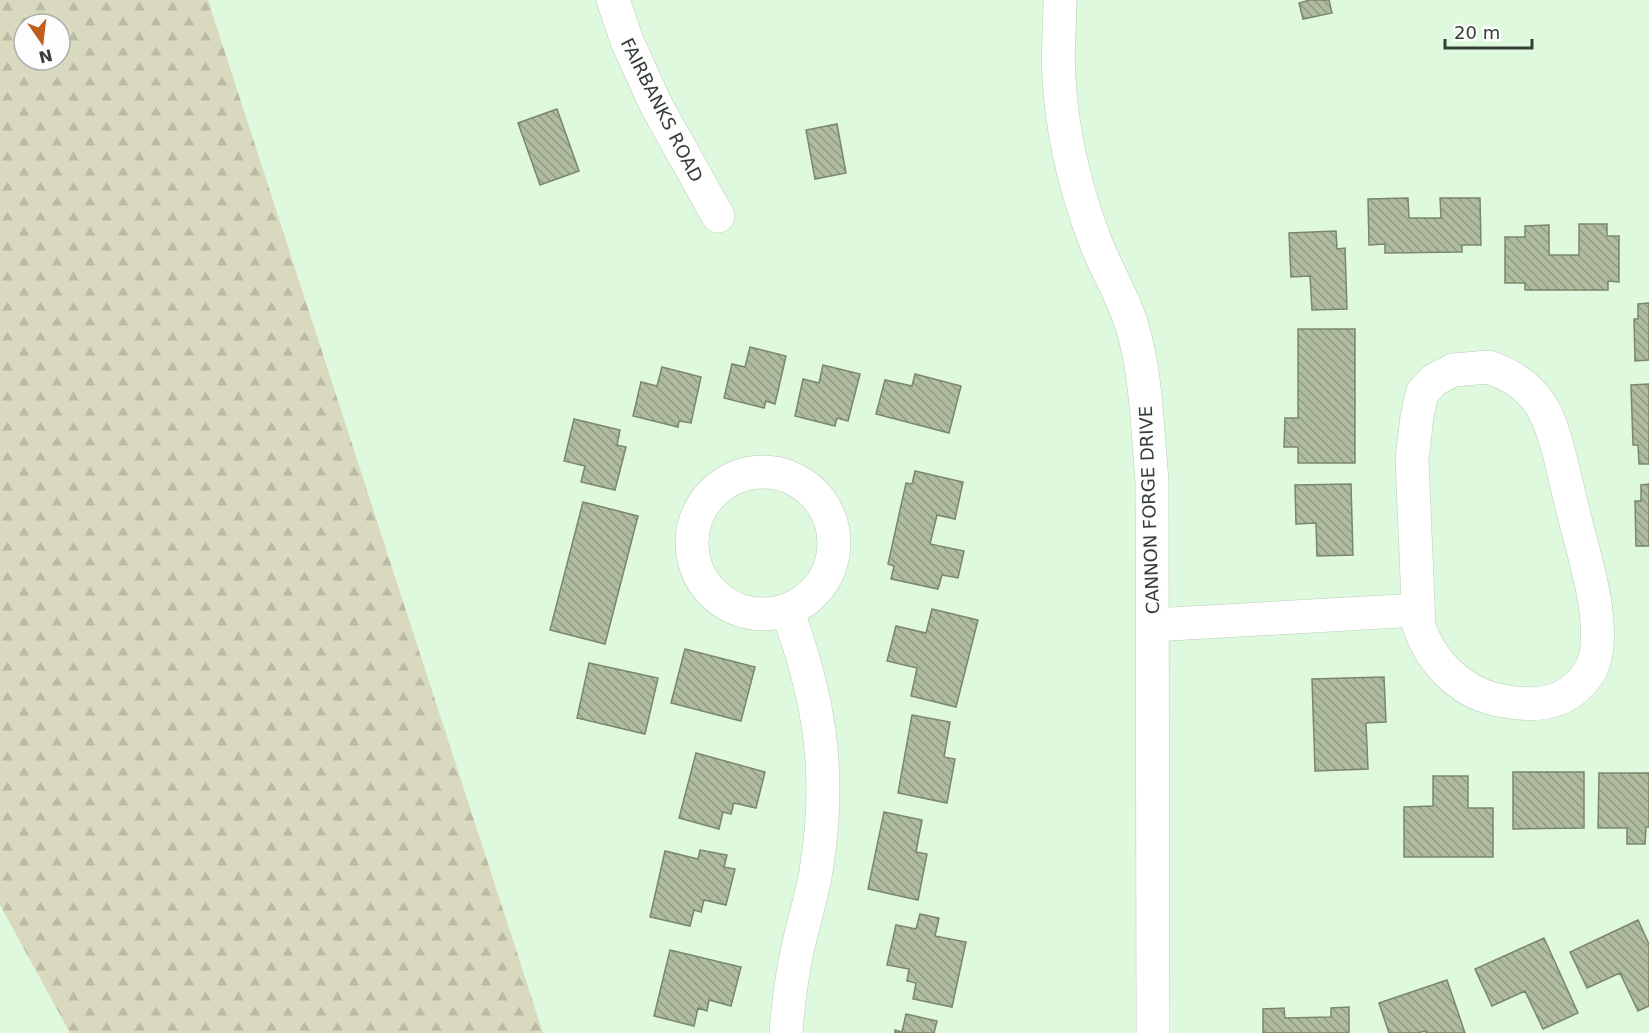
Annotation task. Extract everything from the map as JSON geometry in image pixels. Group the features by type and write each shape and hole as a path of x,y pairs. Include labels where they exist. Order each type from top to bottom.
{"street":[{"name":"FAIRBANKS ROAD","path":"613,0 627,41 656,105 718,216"},
{"name":"CANNON FORGE DRIVE","path":"1060,0 1059,77 1064,130 1079,192 1094,239 1131,325 1141,362 1146,396 1152,480 1153,1033"},
{"path":"1489,367 1505,373 1527,387 1544,408 1555,440 1594,595 1597,626 1595,659 1582,682 1564,697 1536,704 1506,702 1481,696 1461,684 1434,655 1425,642 1419,626 1418,610 1412,459 1422,393 1434,380 1453,370 1489,367"},
{"path":"769,472 786,476 802,483 826,509 832,525 833,551 826,576 803,602 787,610 770,614 751,613 734,608 718,598 706,585 697,570 693,552 693,534 697,517 706,501 734,478 751,473 769,472"},
{"path":"786,1033 792,982 816,873 823,825 824,766 817,713 799,642 787,610"},
{"path":"1153,625 1418,610"}],"green space":[{"path":"0,0 208,0 543,1033 70,1033 0,905"}],"building":[{"path":"1310,0 1329,0 1332,13 1303,19 1299,3"},
{"path":"557,109 579,171 540,185 518,123"},
{"path":"837,124 846,173 815,179 806,130"},
{"path":"1408,198 1409,218 1441,218 1440,198 1480,198 1481,245 1462,245 1462,252 1385,253 1385,244 1369,245 1368,199"},
{"path":"1579,224 1607,224 1607,236 1619,236 1619,282 1608,281 1608,290 1525,290 1525,283 1505,283 1505,237 1525,237 1525,226 1549,225 1549,255 1579,255"},
{"path":"1336,231 1337,249 1345,248 1347,309 1312,310 1310,276 1291,277 1289,233"},
{"path":"1649,303 1649,360 1635,361 1634,319 1638,319 1638,304"},
{"path":"1298,329 1355,329 1355,463 1298,463 1298,447 1284,447 1285,418 1298,418"},
{"path":"750,347 786,356 775,404 766,401 764,408 724,398 732,364 745,367"},
{"path":"823,365 860,374 848,421 837,418 835,426 795,416 803,379 819,383"},
{"path":"662,367 701,377 691,423 679,421 678,427 633,416 641,382 657,386"},
{"path":"915,374 961,386 949,433 876,414 885,380 912,386"},
{"path":"1649,384 1649,464 1639,464 1638,445 1633,445 1631,385"},
{"path":"574,419 620,430 617,445 626,447 615,490 581,482 585,466 564,461"},
{"path":"915,471 963,482 955,519 937,515 930,544 964,551 958,578 942,575 938,589 891,579 894,566 888,564 906,483 912,484"},
{"path":"1351,484 1353,555 1317,556 1316,523 1296,524 1295,485"},
{"path":"1649,484 1649,546 1636,546 1635,501 1641,501 1641,485"},
{"path":"583,502 638,516 605,644 550,630"},
{"path":"932,609 978,620 956,707 911,696 917,668 887,661 896,626 926,633"},
{"path":"685,649 755,667 741,721 671,703"},
{"path":"589,663 658,678 645,734 577,718"},
{"path":"1384,677 1386,722 1366,723 1368,769 1315,771 1312,679"},
{"path":"912,715 950,722 944,757 955,759 947,803 898,793"},
{"path":"696,753 765,772 756,808 734,803 731,814 723,812 719,829 679,818"},
{"path":"1513,772 1584,772 1584,828 1513,829"},
{"path":"1599,773 1649,773 1649,827 1646,827 1645,844 1627,844 1627,828 1598,828"},
{"path":"1433,776 1468,776 1468,808 1493,808 1493,857 1404,857 1404,807 1433,806"},
{"path":"884,812 922,820 916,852 927,854 918,900 868,889"},
{"path":"700,850 727,855 724,867 735,869 726,905 704,900 701,912 694,910 690,926 650,917 665,851 698,859"},
{"path":"920,914 939,918 935,936 966,942 952,1007 913,999 916,983 907,981 909,969 887,965 896,925 916,929"},
{"path":"1638,920 1649,944 1649,1006 1638,1011 1620,973 1587,988 1570,952"},
{"path":"1544,938 1578,1013 1543,1029 1525,991 1492,1006 1475,969"},
{"path":"670,950 741,967 731,1006 709,1000 707,1011 698,1008 694,1026 654,1016"},
{"path":"1447,980 1465,1033 1426,1033 1425,1031 1389,1033 1379,1003"},
{"path":"1349,1007 1349,1033 1263,1033 1263,1009 1284,1008 1285,1018 1331,1017 1331,1008"},
{"path":"906,1014 937,1021 934,1033 895,1033 895,1030 902,1032"}]}
